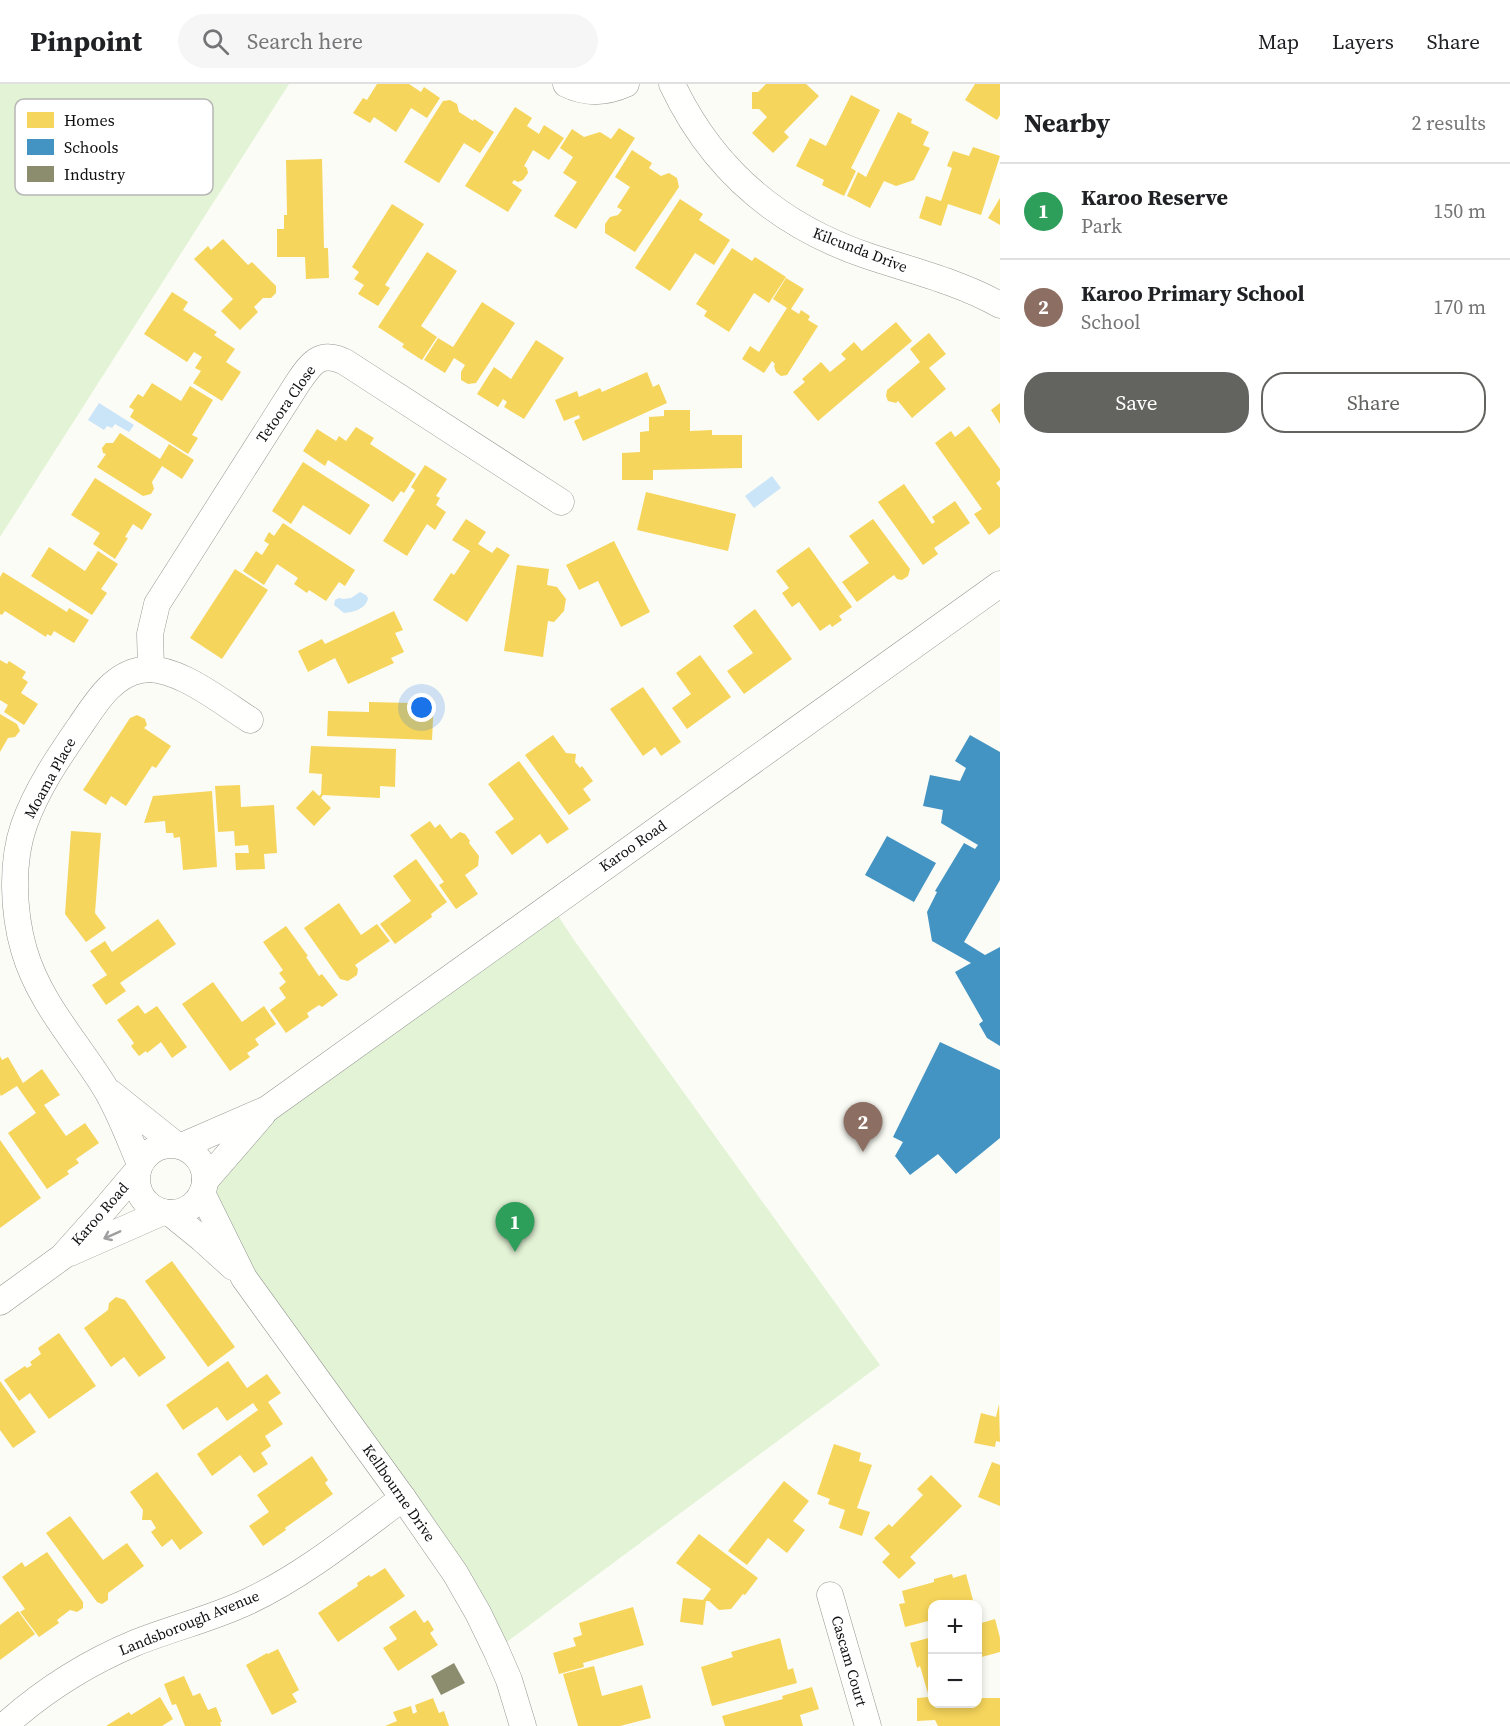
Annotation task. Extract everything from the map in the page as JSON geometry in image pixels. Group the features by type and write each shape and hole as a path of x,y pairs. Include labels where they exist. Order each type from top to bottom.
{"street":[{"path":"566,84 588,92 605,91 626,84"},
{"name":"Kilcunda Drive","path":"672,84 696,129 710,148 729,170 776,210 832,242 962,287 1000,305"},
{"name":"Tetoora Close","path":"151,669 150,634 156,604 297,384 311,365 320,358 333,357 345,362 561,502"},
{"name":"Karoo Road","path":"179,1145 267,1109 1000,585"},
{"name":"Moama Place","path":"139,1167 128,1135 104,1087 53,1013 33,975 24,951 15,904 15,881 24,826 38,793 68,744 115,681 123,675 142,669 168,672 183,678 250,720"},
{"name":"Moama Place","path":"104,1087 179,1145"},
{"name":"Karoo Road","path":"203,1187 267,1109"},
{"path":"179,1145 197,1156 205,1172 203,1187 196,1201 189,1208 180,1212 154,1209 141,1196 138,1188 139,1167 146,1155 154,1148 179,1145"},
{"name":"Karoo Road","path":"0,1302 62,1257 109,1205 139,1167"},
{"name":"Kellbourne Drive","path":"203,1187 244,1278"},
{"name":"Karoo Road","path":"62,1257 167,1212"},
{"name":"Kellbourne Drive","path":"167,1212 202,1239 244,1278 403,1498 455,1573 478,1613 509,1680 524,1726"},
{"name":"Landsborough Avenue","path":"4,1726 45,1693 90,1665 135,1643 217,1615 264,1594 314,1563 403,1498"},
{"name":"Cascam Court","path":"830,1595 868,1726"}],"green space":[{"path":"0,84 289,84 0,537"},
{"path":"551,905 880,1365 496,1650 244,1278 205,1181 233,1150"}],"water":[{"path":"99,403 134,425 129,432 115,424 112,428 107,426 104,430 88,420"},
{"path":"772,476 781,488 754,508 745,496"},
{"path":"360,592 368,598 365,605 359,609 344,613 334,605 335,600 339,598 351,598"}],"building: Homes":[{"path":"377,84 409,84 421,92 424,87 440,98 427,118 411,108 396,132 374,117 370,123 353,113 363,98 367,100"},
{"path":"766,84 806,84 819,96 784,132 789,137 773,153 752,133 767,117 759,109 752,109 752,92 758,92"},
{"path":"975,84 1000,84 1000,115 997,120 965,100"},
{"path":"851,95 880,110 851,168 856,171 844,196 822,185 824,180 796,166 810,138 826,146"},
{"path":"450,100 457,104 459,112 494,132 480,153 464,143 439,183 404,162 443,101"},
{"path":"515,107 532,118 527,126 539,134 544,125 564,138 549,160 533,150 524,166 528,173 523,180 518,182 514,180 512,183 522,190 508,212 465,186"},
{"path":"898,112 912,119 911,123 929,132 923,145 930,148 914,180 896,186 884,181 870,208 847,196 858,172 866,177"},
{"path":"619,128 635,138 576,229 554,216 577,182 563,173 573,157 560,148 572,129 584,137 600,132 611,139"},
{"path":"973,147 1000,156 981,215 948,204 941,226 919,218 926,196 941,201 952,168 947,166 953,151 969,156"},
{"path":"632,150 652,163 649,168 661,176 669,173 677,178 679,187 635,252 605,233 605,224 610,217 618,215 622,210 617,207 630,187 615,177"},
{"path":"322,159 324,248 328,248 329,278 306,279 305,257 277,257 277,229 284,229 284,215 287,215 286,160"},
{"path":"1000,198 1000,225 988,218"},
{"path":"680,199 703,214 699,220 730,240 714,265 695,253 670,291 635,268"},
{"path":"392,204 424,224 385,285 390,288 378,306 358,294 364,285 354,279 359,272 352,267"},
{"path":"223,239 248,265 252,262 276,286 276,293 271,298 263,298 254,307 258,312 240,330 221,311 233,299 194,259 208,246 211,250"},
{"path":"732,248 752,261 755,257 786,277 769,303 754,293 729,332 704,316 707,311 696,304"},
{"path":"427,252 457,271 421,326 437,337 422,360 402,347 404,344 378,327"},
{"path":"786,278 804,289 791,309 799,314 801,310 810,316 808,320 818,326 787,375 781,376 776,372 772,361 764,373 742,359 750,346 759,352 787,308 773,299"},
{"path":"172,292 188,302 183,310 217,332 214,335 235,349 226,362 241,372 222,401 193,383 201,371 195,368 202,357 194,352 187,362 144,334"},
{"path":"482,302 515,323 476,383 468,384 461,380 461,372 465,365 454,358 445,373 424,360 438,338 453,347"},
{"path":"896,322 912,341 818,421 793,392 805,382 802,379 821,362 830,372 846,359 841,354 854,342 862,351"},
{"path":"929,333 946,354 929,368 946,389 912,418 898,401 896,403 888,401 887,390 920,362 910,349"},
{"path":"536,340 564,358 524,419 504,407 507,402 503,399 498,407 477,394 494,367 511,379"},
{"path":"647,372 653,387 659,384 667,403 583,441 574,421 580,418 579,415 564,421 555,400 577,391 579,397 600,388 602,392"},
{"path":"152,383 181,401 190,386 213,400 192,435 198,438 188,454 130,417 134,410 129,407 138,394 143,397"},
{"path":"1000,403 1000,424 991,410"},
{"path":"664,410 690,410 690,431 712,430 712,435 742,435 742,468 653,470 653,480 622,480 622,453 640,452 640,432 649,431 649,417 664,416"},
{"path":"969,426 1000,469 1000,480 996,483 1000,488 1000,527 989,535 974,514 982,509 935,443 951,431 955,437"},
{"path":"356,427 374,438 370,444 416,474 404,493 401,491 393,502 328,460 325,466 303,451 317,429 336,441 339,436 346,441"},
{"path":"120,433 160,459 169,444 194,460 182,479 162,466 152,482 154,489 151,494 143,496 97,467 106,454 103,453 102,448 106,443 113,443"},
{"path":"303,462 370,505 350,535 303,505 291,524 272,511"},
{"path":"425,465 447,479 436,496 440,498 436,505 446,512 435,530 427,524 407,556 383,541 415,490 411,487"},
{"path":"95,478 152,514 142,530 133,524 125,537 128,538 115,559 93,544 100,533 71,515"},
{"path":"904,484 932,524 935,522 932,517 955,501 970,523 934,548 938,554 923,565 878,502"},
{"path":"646,492 736,514 728,551 637,530"},
{"path":"466,519 486,532 478,544 492,553 497,547 510,555 467,622 433,600 451,573 454,575 470,551 452,540"},
{"path":"873,519 910,569 908,576 902,580 897,579 894,575 857,602 842,582 869,563 849,536"},
{"path":"283,523 355,570 345,586 339,582 326,601 309,590 307,593 294,584 298,578 277,564 264,585 243,571 256,551 262,555 269,544 264,541 269,532 274,536"},
{"path":"614,541 650,612 621,627 598,581 579,590 566,565"},
{"path":"49,547 85,571 98,551 118,564 101,589 107,593 92,615 31,576"},
{"path":"809,547 852,607 839,616 842,620 820,631 799,602 792,607 782,593 789,588 776,571"},
{"path":"517,565 549,569 547,585 557,587 566,599 564,611 554,622 548,621 543,657 504,651"},
{"path":"235,569 268,590 222,659 190,638"},
{"path":"3,572 67,612 69,608 89,620 74,643 54,631 51,636 47,634 46,637 5,611 2,615 0,614 0,577"},
{"path":"755,609 792,659 744,694 727,671 753,653 733,626"},
{"path":"394,611 403,630 395,633 404,652 391,658 394,663 348,684 335,658 308,672 298,651 322,639 325,644"},
{"path":"700,655 731,697 687,729 672,708 691,694 676,673"},
{"path":"0,660 7,664 9,661 26,672 22,678 28,682 21,693 38,704 24,725 4,712 8,705 0,700"},
{"path":"643,687 681,742 661,756 655,747 643,756 610,709"},
{"path":"413,698 434,699 432,740 327,736 328,711 369,712 369,702 411,703"},
{"path":"0,714 17,724 20,731 15,737 8,738 0,752"},
{"path":"137,715 145,719 147,725 144,728 171,746 156,768 152,766 126,806 111,796 106,805 83,790 130,718"},
{"path":"553,735 566,753 576,754 575,762 580,768 582,766 593,781 583,789 591,800 569,815 525,755"},
{"path":"311,746 396,749 395,787 380,786 380,798 323,795 321,798 331,808 314,826 296,808 313,790 319,796 321,794 322,774 309,773"},
{"path":"519,761 569,829 547,844 540,834 512,855 495,832 514,819 488,784"},
{"path":"240,785 241,807 274,805 277,853 264,854 265,869 236,870 235,853 249,853 248,845 235,846 234,831 218,832 215,786"},
{"path":"212,791 217,867 183,870 180,837 174,838 173,833 166,833 165,821 144,823 153,796"},
{"path":"430,821 435,828 440,824 451,839 460,832 465,834 479,856 478,866 465,875 478,894 456,909 439,885 444,882 410,835"},
{"path":"71,831 101,833 95,913 106,928 86,942 65,914"},
{"path":"416,859 447,902 431,914 432,917 395,944 380,924 411,901 393,876"},
{"path":"339,903 361,935 377,924 390,941 355,965 358,969 357,975 348,981 340,979 304,928"},
{"path":"158,919 176,944 120,983 126,991 106,1005 92,985 107,975 90,951 105,941 112,952"},
{"path":"286,926 308,956 306,957 319,976 322,974 338,995 322,1007 319,1005 307,1013 309,1017 286,1033 270,1010 286,998 279,988 286,982 279,973 283,970 263,942"},
{"path":"213,982 242,1022 264,1006 276,1024 255,1039 259,1045 247,1053 250,1057 230,1071 182,1004"},
{"path":"138,1005 145,1014 157,1006 187,1047 172,1058 161,1042 139,1056 131,1046 134,1043 117,1020"},
{"path":"0,1056 2,1060 8,1057 23,1083 42,1069 60,1095 44,1105 66,1136 85,1123 99,1143 76,1159 79,1163 67,1171 69,1174 47,1189 8,1133 36,1113 17,1086 1,1096"},
{"path":"0,1140 41,1198 0,1228"},
{"path":"172,1261 235,1347 208,1367 145,1281"},
{"path":"116,1297 125,1300 166,1358 139,1377 124,1357 111,1367 84,1328 108,1310 109,1303"},
{"path":"59,1333 96,1386 49,1419 30,1393 19,1401 4,1380 25,1366 27,1368 32,1365 30,1362 41,1354 38,1348"},
{"path":"228,1361 247,1388 267,1374 281,1393 268,1402 283,1424 265,1436 271,1446 261,1453 268,1464 254,1473 240,1455 212,1476 197,1454 258,1410 253,1403 227,1421 217,1407 183,1430 166,1405"},
{"path":"0,1381 36,1432 13,1448 0,1430"},
{"path":"999,1404 1000,1442 996,1441 995,1447 974,1443 981,1413 996,1417"},
{"path":"834,1444 861,1453 859,1461 872,1465 857,1508 870,1512 862,1536 839,1528 845,1510 828,1504 830,1499 817,1494"},
{"path":"312,1456 328,1480 325,1483 333,1494 263,1546 249,1526 269,1512 257,1495"},
{"path":"992,1462 1000,1465 1000,1506 978,1497"},
{"path":"157,1472 203,1533 180,1550 172,1539 162,1547 151,1532 156,1528 151,1520 142,1520 143,1510 130,1492"},
{"path":"931,1475 962,1506 910,1557 916,1563 899,1579 882,1562 890,1554 874,1538 889,1524 892,1527 923,1495 917,1489"},
{"path":"784,1481 809,1501 793,1521 805,1530 787,1553 768,1538 747,1565 728,1551"},
{"path":"70,1516 103,1560 127,1543 144,1566 108,1593 108,1600 102,1604 97,1602 46,1533"},
{"path":"699,1534 758,1578 731,1609 719,1610 706,1601 703,1625 680,1622 683,1598 703,1600 711,1589 676,1563"},
{"path":"47,1552 83,1602 83,1608 77,1612 70,1610 57,1620 59,1623 39,1637 20,1612 25,1609 2,1577 22,1562 25,1567"},
{"path":"385,1568 405,1596 338,1642 318,1613 358,1586 357,1583"},
{"path":"952,1574 953,1578 966,1574 973,1600 928,1600 928,1621 905,1627 899,1604 905,1603 902,1591 934,1582 934,1579"},
{"path":"633,1607 644,1645 583,1663 584,1667 559,1674 553,1653 576,1646 573,1638 582,1635 579,1623"},
{"path":"415,1610 424,1623 428,1620 434,1630 430,1633 438,1645 398,1671 383,1648 397,1639 389,1627"},
{"path":"18,1611 35,1634 0,1660 0,1625"},
{"path":"995,1619 1000,1638 1000,1652 982,1657 982,1623"},
{"path":"780,1638 788,1670 793,1668 797,1683 712,1706 701,1667 733,1657 731,1652"},
{"path":"928,1638 928,1694 920,1666 917,1668 910,1643"},
{"path":"278,1649 299,1690 292,1694 297,1702 272,1715 246,1665"},
{"path":"594,1666 602,1696 642,1685 651,1718 620,1726 578,1726 563,1674"},
{"path":"184,1676 193,1696 200,1693 208,1710 216,1707 222,1722 220,1722 221,1726 185,1726 176,1704 172,1705 164,1684"},
{"path":"812,1687 819,1709 800,1715 803,1726 725,1726 722,1716 783,1699 782,1696"},
{"path":"160,1697 173,1719 162,1726 106,1726 129,1712 131,1715"},
{"path":"928,1697 928,1708 982,1708 982,1698 1000,1698 1000,1726 938,1726 935,1720 917,1721 917,1698"},
{"path":"433,1698 439,1713 444,1711 449,1726 385,1726 397,1721 393,1712 411,1706 413,1714 417,1712 415,1705"}],"building: Schools":[{"path":"970,735 1000,752 1000,880 964,942 985,955 1000,947 1000,1046 987,1038 979,1024 983,1021 955,972 971,963 932,941 927,912 937,892 935,891 964,843 975,849 978,845 941,823 943,810 923,806 930,775 960,781 966,768 955,761"},
{"path":"887,836 936,863 914,902 865,875"},
{"path":"940,1042 1000,1070 1000,1138 956,1174 938,1154 910,1175 895,1156 903,1142 893,1137"}],"building: Industry":[{"path":"454,1663 465,1683 441,1695 431,1676"}],"place":[{"name":"Karoo Primary School","path":"863,1152"},
{"name":"Karoo Reserve","path":"515,1252"}]}
